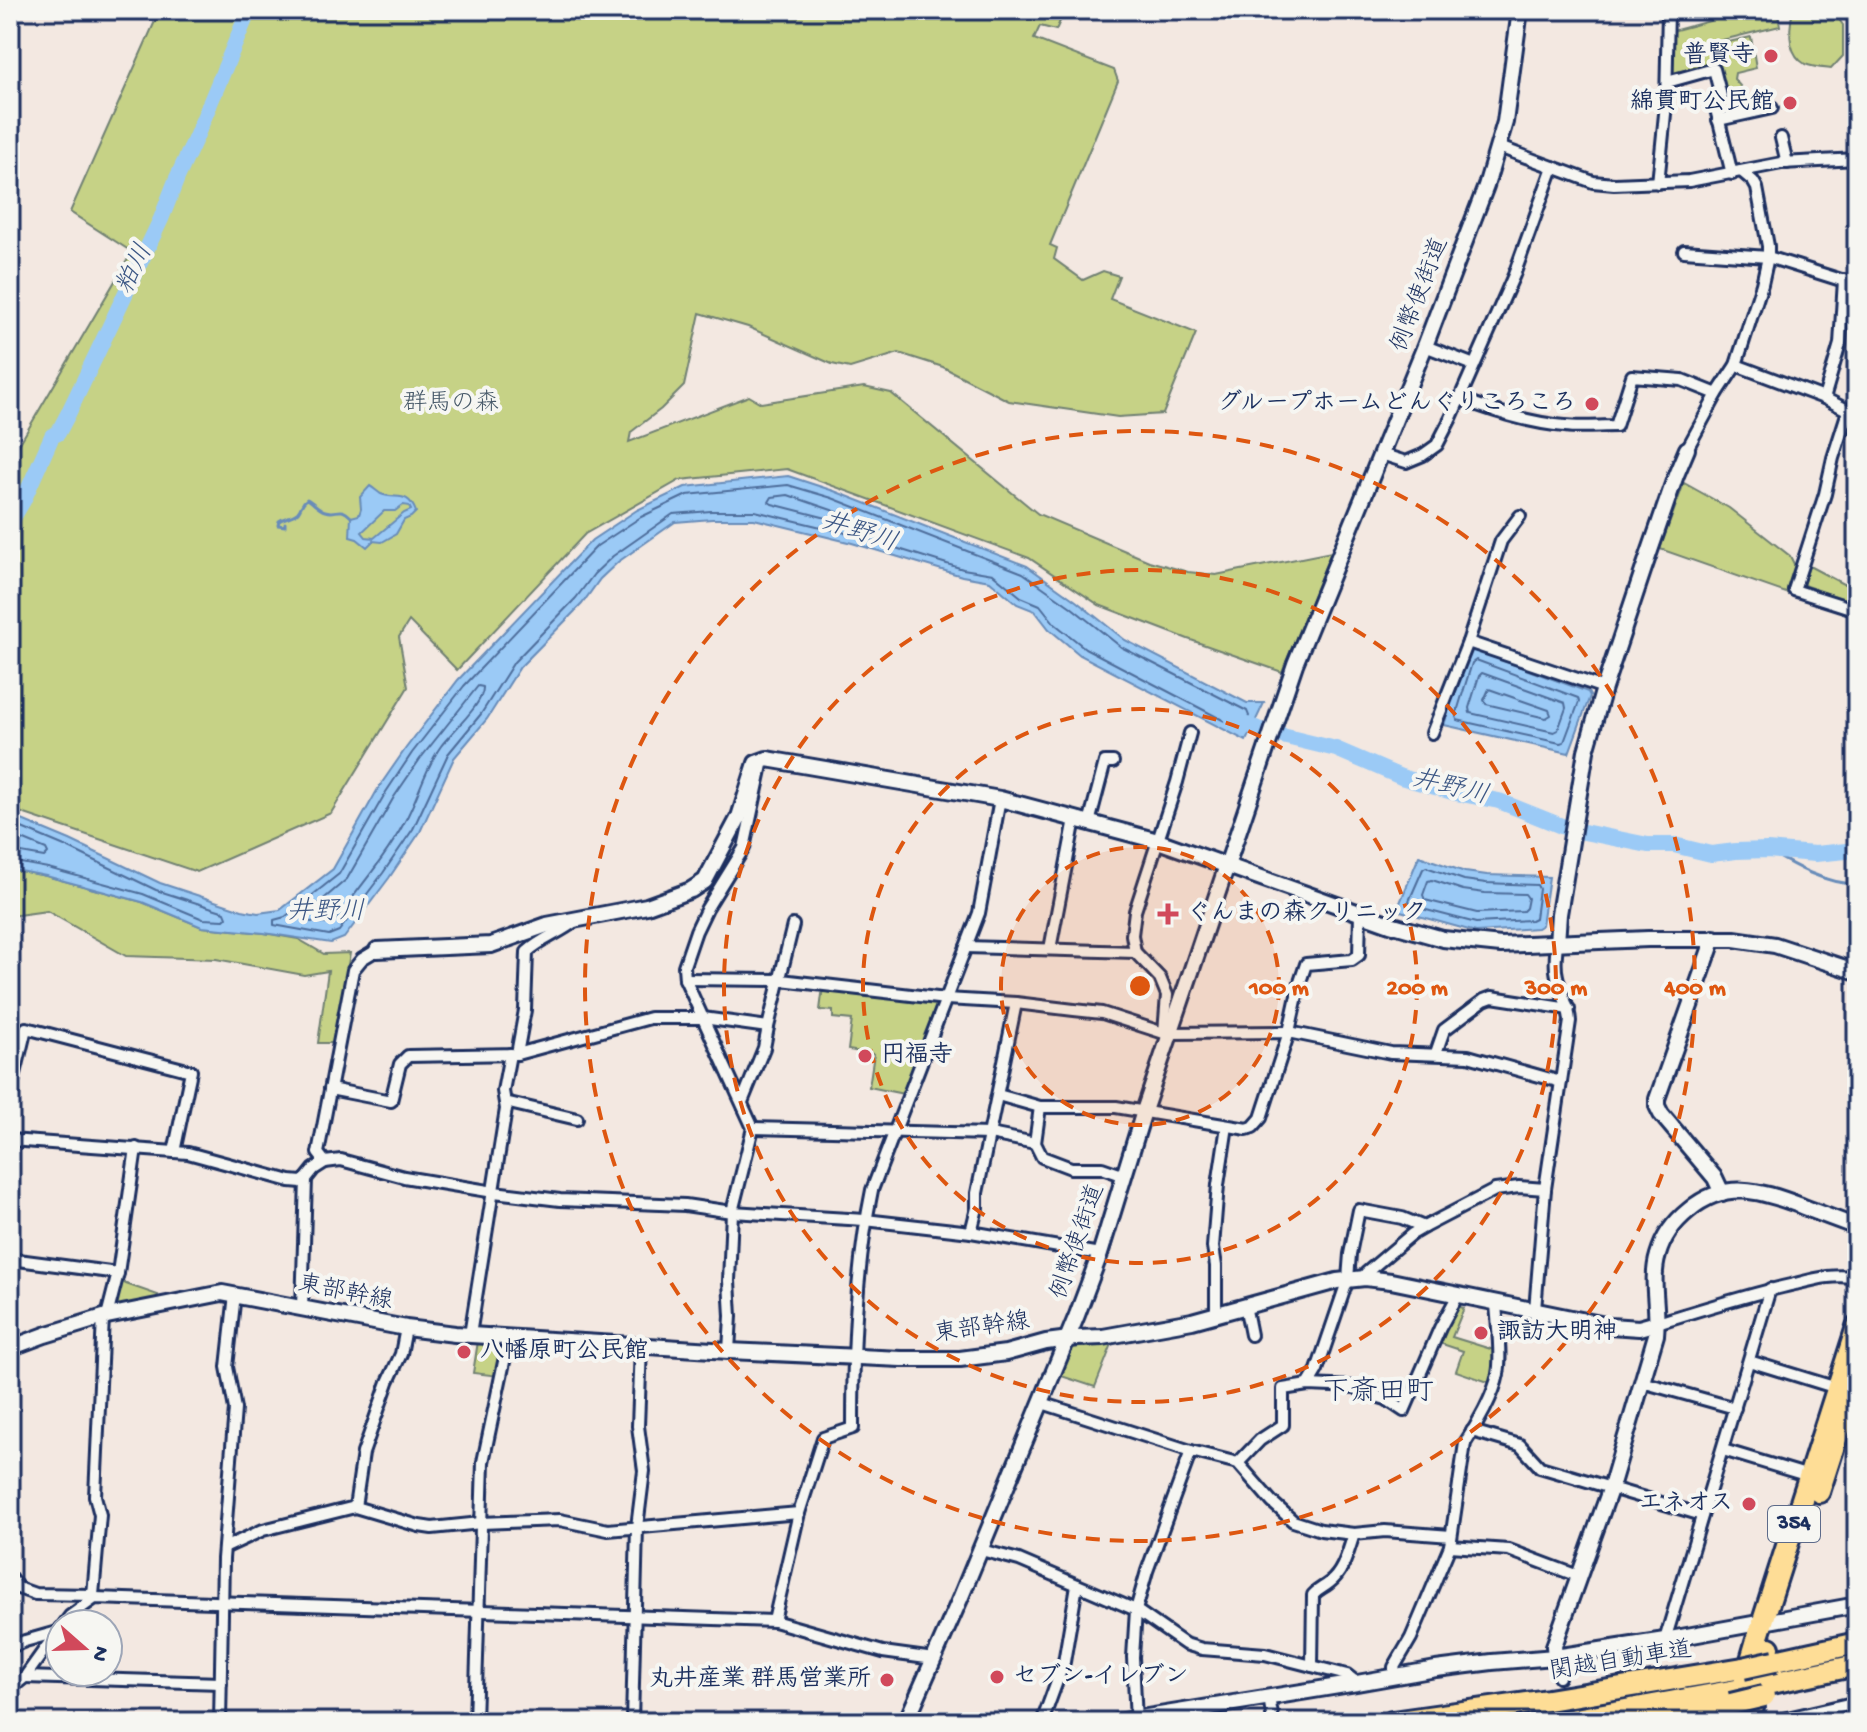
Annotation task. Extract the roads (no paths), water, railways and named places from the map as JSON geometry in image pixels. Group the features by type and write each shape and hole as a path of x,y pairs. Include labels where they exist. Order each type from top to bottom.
{"highway":[{"name":"354","path":"1749,1722 1771,1621 1809,1476 1857,1327"},
{"name":"354","path":"1733,1705 1771,1621 1857,1374"},
{"name":"関越自動車道","path":"1392,1722 1743,1668 1857,1641"},
{"name":"関越自動車道","path":"1559,1722 1733,1705 1766,1690 1857,1665"},
{"path":"1652,1722 1733,1705"}],"street":[{"name":"例幣使街道","path":"906,1722 1042,1403 1100,1254 1168,1034 1292,674 1425,346 1486,186 1505,122 1520,10"},
{"path":"1658,183 1666,104 1668,10"},
{"path":"1535,1310 1545,1189 1570,1021 1555,965 1559,914 1586,751 1604,688 1676,475 1717,394 1736,365 1768,257 1757,188 1753,181 1736,172 1718,120 1714,101 1721,96 1714,69 1667,82"},
{"path":"1718,120 1772,108"},
{"path":"1781,138 1787,163"},
{"path":"1499,147 1593,182 1614,184 1689,181 1762,166 1857,159"},
{"path":"1381,454 1406,462 1437,445 1514,275 1553,167"},
{"path":"1684,251 1768,257 1857,285"},
{"path":"1824,398 1840,344 1844,280"},
{"path":"1425,346 1474,365"},
{"path":"1736,365 1824,398 1852,413 1833,458 1825,494 1794,590 1857,610"},
{"path":"1460,399 1501,414 1567,427 1616,426 1632,376 1682,380 1717,394"},
{"path":"1432,733 1468,642 1501,541 1520,516"},
{"path":"1468,642 1604,688"},
{"path":"1168,1034 1167,995 1160,978 1135,952 1132,935 1135,911 1190,733"},
{"path":"729,1351 732,1212 753,1128 685,979 684,966 707,908 744,848 763,759"},
{"path":"325,1162 318,1153 353,970 362,959 377,950 491,945 547,925 647,906 691,890 705,881 739,817 752,770 763,759 1000,799 1158,841 1360,913 1443,939 1501,945 1714,938 1775,945 1857,972"},
{"path":"1050,949 1082,821 1105,762 1113,762"},
{"path":"774,1621 799,1513 823,1438 853,1428 853,1357 865,1220 872,1190 979,913 1000,799"},
{"path":"998,1095 1040,1107 1116,1107 1247,1129 1253,1127 1261,1118 1289,1032 1306,964 1352,960 1359,955 1360,913"},
{"path":"470,1335 506,1109 503,1091 525,1010 527,952 580,918"},
{"path":"742,1102 764,1048 793,925"},
{"path":"1714,938 1657,1106 1715,1178 1722,1193"},
{"path":"966,947 1135,952"},
{"path":"685,979 781,980 946,999 1016,1003 1102,1013 1168,1034 1289,1032 1391,1053 1468,1056 1561,1082"},
{"path":"1436,1053 1444,1030 1492,997 1569,1009"},
{"path":"971,1232 1016,1003"},
{"path":"330,1089 391,1101 400,1064 408,1056 514,1054 650,1018 703,1018 768,1027"},
{"path":"10,1095 26,1028 191,1071 174,1152"},
{"path":"505,1102 577,1119"},
{"path":"1040,1107 1035,1143 1042,1157 1071,1168 1102,1168 1125,1176"},
{"path":"1216,1314 1213,1247 1227,1126"},
{"path":"753,1128 990,1134 1035,1143"},
{"path":"10,1140 188,1153 302,1182 325,1162 341,1160 404,1177 494,1192 560,1200 685,1205 732,1212 865,1220 971,1232 1100,1254"},
{"path":"80,1608 94,1596 100,1515 95,1496 105,1316 118,1273 136,1148"},
{"path":"302,1309 306,1179"},
{"path":"1365,1278 1366,1273 1412,1234 1495,1190 1519,1187 1545,1189"},
{"path":"1559,1677 1554,1646 1611,1487 1642,1382 1657,1323 1654,1272 1663,1241 1671,1228 1693,1206 1707,1198 1744,1190 1766,1193 1857,1227"},
{"path":"1308,1385 1317,1370 1348,1279 1359,1210 1402,1218 1424,1227"},
{"path":"10,1259 118,1273"},
{"name":"東部幹線","path":"10,1348 105,1316 209,1294 235,1294 406,1328 470,1335 926,1359 971,1358 1046,1342 1123,1334 1192,1321 1324,1283 1365,1278 1625,1328 1657,1323"},
{"path":"1657,1323 1770,1289 1820,1278 1857,1278"},
{"path":"1665,1640 1770,1289"},
{"path":"220,1722 224,1548 235,1409 227,1367 235,1294"},
{"path":"1238,1463 1260,1440 1283,1425 1283,1389 1308,1385 1356,1387 1386,1399 1404,1411 1458,1295"},
{"path":"1394,1676 1394,1667 1411,1638 1450,1541 1465,1443 1499,1371 1496,1303"},
{"path":"1245,1305 1251,1335"},
{"path":"355,1507 363,1453 401,1354 406,1328"},
{"path":"475,1722 483,1462 509,1338"},
{"path":"632,1722 637,1527 644,1471 638,1426 641,1346"},
{"path":"1749,1361 1837,1388"},
{"path":"1642,1382 1735,1408"},
{"path":"1042,1403 1238,1463 1293,1521 1321,1530 1354,1534 1385,1531 1509,1550 1578,1576"},
{"path":"1472,1431 1520,1445 1540,1467 1702,1515"},
{"path":"1723,1450 1809,1476"},
{"path":"1136,1721 1133,1657 1136,1610 1191,1451"},
{"path":"224,1548 263,1530 355,1507 432,1528 560,1520 608,1530 799,1513"},
{"path":"1312,1666 1313,1595 1332,1582 1345,1561 1354,1534"},
{"path":"981,1550 1019,1560 1136,1610 1185,1644 1202,1649 1265,1654 1347,1675 1357,1683"},
{"path":"10,1577 18,1588 35,1594 774,1621 883,1652 934,1659"},
{"path":"1042,1722 1064,1662 1077,1585"},
{"path":"1116,1722 1394,1676 1665,1640 1857,1605"},
{"path":"10,1647 44,1634"},
{"path":"10,1689 25,1677 44,1650"},
{"path":"25,1677 221,1683"},
{"path":"1269,1697 1273,1721"},
{"path":"1770,1722 1857,1702"}],"water":[{"name":"井野川","path":"788,476 1027,566 1125,640 1247,703 1264,703 1246,741 1080,655 1049,629 1035,611 1017,604 990,581 754,519 675,522 618,562 520,667 487,719 454,758 420,832 344,938 331,943 202,927 142,902 10,869 10,815 160,883 242,910 258,913 280,910 333,869 379,787 458,680 592,540 637,510 685,487"},
{"path":"370,486 381,494 406,498 416,512 404,520 396,534 382,542 373,541 367,547 350,537 351,517 359,515 361,509 360,497","holes":["409,506 411,510 374,538 366,537 362,532 384,511"]},
{"path":"1474,650 1588,692 1590,696 1569,753 1444,725 1467,652"},
{"path":"1419,856 1465,872 1549,877 1542,925 1537,928 1476,932 1397,910"}],"waterway":[{"name":"粕川","path":"10,523 52,436 58,433 68,414 161,219 249,10"},
{"path":"285,523 285,526 278,525 279,521 298,512 307,499 322,510 341,511 351,517"},
{"name":"井野川","path":"1232,720 1336,749 1401,777 1456,793 1499,801 1569,829 1648,845 1674,845 1711,854 1767,850 1815,854 1857,850"},
{"path":"1767,850 1822,877 1857,884"}],"tunnel":[{"path":"1559,1677 1567,1722"}],"place":[{"name":"普賢寺","path":"1771,56"},
{"name":"綿貫町公民館","path":"1790,103"},
{"name":"グループホームどんぐりころころ","path":"1592,404"},
{"name":"ぐんまの森クリニック","path":"1168,914"},
{"name":"円福寺","path":"865,1056"},
{"name":"諏訪大明神","path":"1481,1333"},
{"name":"八幡原町公民館","path":"464,1352"},
{"name":"エネオス","path":"1749,1504"},
{"name":"セブン-イレブン","path":"997,1677"},
{"name":"丸井産業 群馬営業所","path":"887,1680"}],"district":[{"name":"下斎田町","path":"1378,1393"}],"park label":[{"name":"群馬の森","path":"451,404"}]}
